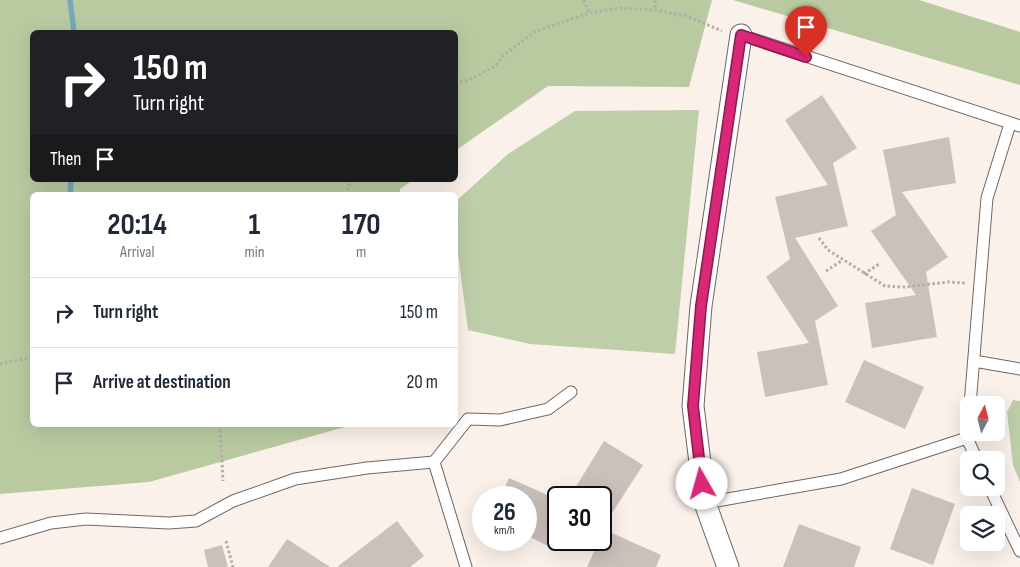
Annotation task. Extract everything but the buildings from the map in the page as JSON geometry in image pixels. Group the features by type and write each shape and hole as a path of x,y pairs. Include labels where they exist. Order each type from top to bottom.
{"street":[{"path":"728,567 705,503 693,406 701,306 741,35"}],"lane":[{"path":"741,35 1015,125 987,198 971,396"},
{"path":"974,361 1020,369"},
{"path":"0,538 51,523 77,520 169,523 196,521 233,501 295,479 367,468 434,462 468,419 500,420 548,409 571,392"},
{"path":"705,503 841,479 960,440"},
{"path":"434,462 466,567"},
{"path":"994,496 1020,551"}],"path":[{"path":"584,0 589,13"},
{"path":"655,0 655,10"},
{"path":"458,81 494,68 504,55 534,32 589,13 620,8 655,10 687,16 717,30 741,35"},
{"path":"819,238 828,250 885,286 905,287 948,282 980,284"},
{"path":"826,272 843,260"},
{"path":"864,274 879,264"},
{"path":"0,364 30,357"},
{"path":"220,427 223,481"},
{"path":"226,541 233,567"}],"green space":[{"path":"0,0 712,0 689,87 548,86 458,149 458,30 30,30 30,182 410,182 400,189 400,192 30,192 30,427 345,427 149,482 0,494"},
{"path":"733,0 919,0 1020,32 1020,85"},
{"path":"699,110 675,354 530,344 468,330 458,254 458,199 508,154 575,111"},
{"path":"1013,400 1020,401 1020,482 1013,465 1007,412"}],"waterway":[{"path":"70,0 74,30"},
{"path":"70,192 71,182"}],"route":[{"path":"702,484 693,406 701,306 741,35 806,57"}]}
